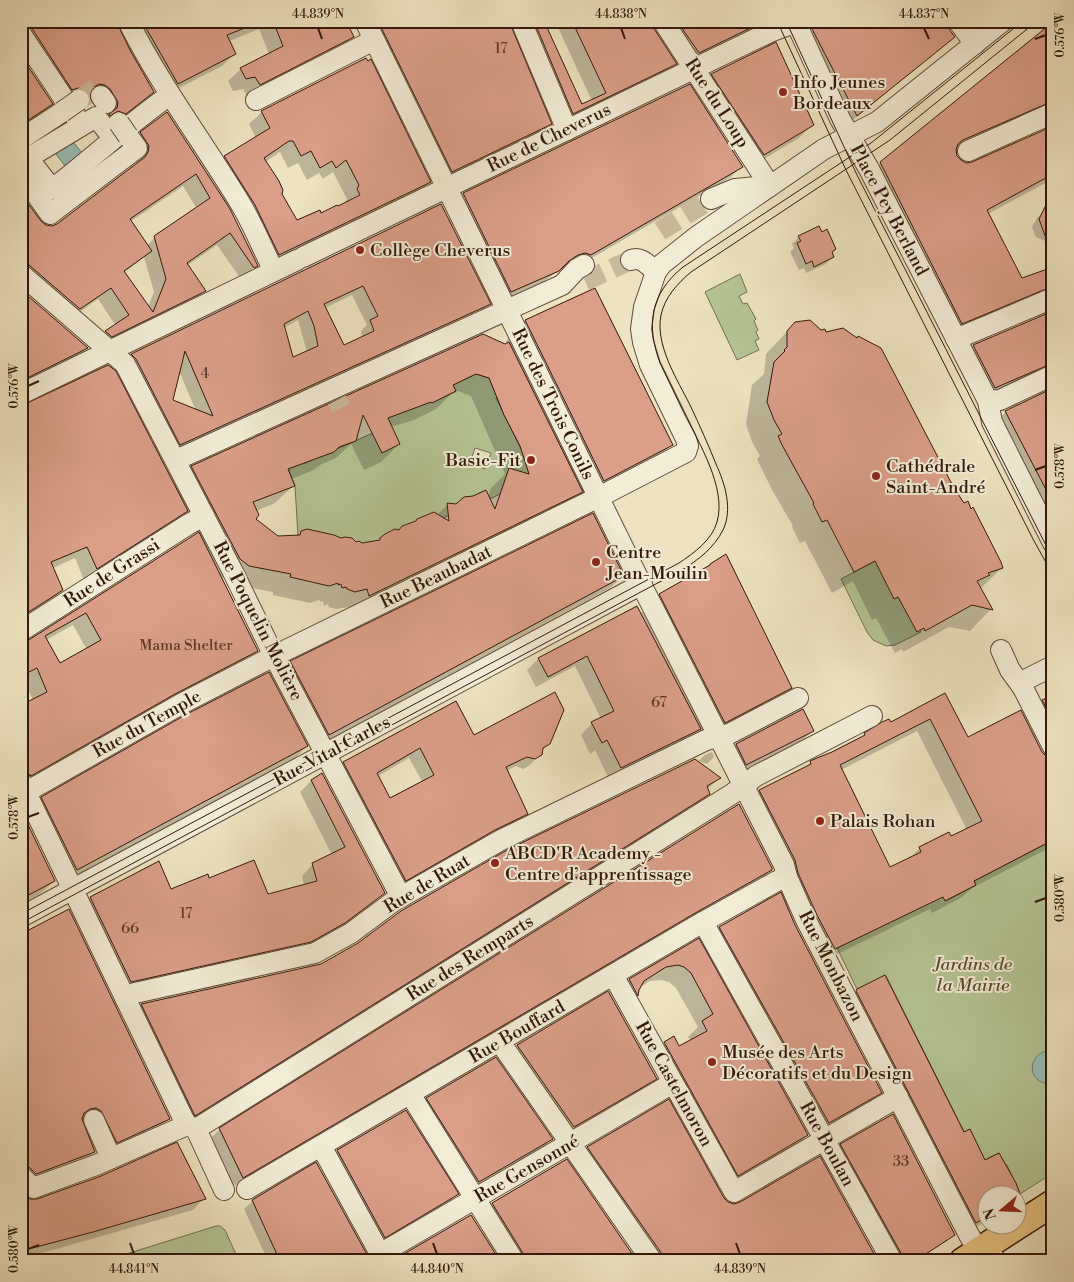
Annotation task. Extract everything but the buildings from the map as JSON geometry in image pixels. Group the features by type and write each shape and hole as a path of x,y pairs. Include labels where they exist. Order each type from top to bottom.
{"main road":[{"path":"982,1258 1053,1203"},
{"path":"982,1258 1053,1222"}],"street":[{"path":"128,21 170,95 240,204 274,271"},
{"name":"Rue des Trois Conils","path":"365,21 743,785"},
{"path":"521,21 566,130"},
{"name":"Rue du Loup","path":"663,21 770,186"},
{"path":"958,21 975,44"},
{"path":"797,22 850,136 865,130 891,112 1003,21"},
{"name":"Rue de Cheverus","path":"21,394 446,187 770,32 797,22"},
{"path":"21,34 38,60 71,122"},
{"path":"256,100 374,40"},
{"path":"79,100 71,122 28,158 52,189 76,177 120,132 170,95"},
{"path":"968,151 1053,113"},
{"path":"21,173 50,214 108,164 137,148 120,132 96,117 71,122 33,136"},
{"name":"Place Pey Berland","path":"677,457 686,452 688,446 686,439 650,365 642,342 642,317 656,272 672,254 824,149 850,136 869,168 988,401 992,422 1050,532"},
{"path":"711,199 735,189 770,186"},
{"path":"630,260 640,259 656,272"},
{"path":"176,460 335,394 562,285 577,269 584,265"},
{"name":"Rue Poquelin Molière","path":"22,276 125,364 176,460 274,656 401,897"},
{"path":"956,338 1053,298"},
{"path":"988,401 1000,400 1053,374"},
{"name":"Rue Beaubadat","path":"274,656 677,457"},
{"name":"Rue de Grassi","path":"21,631 204,516"},
{"name":"Rue Vital Carles","path":"21,917 642,584"},
{"path":"1001,650 1010,670 1027,697 1053,747"},
{"name":"Rue du Temple","path":"23,790 274,656"},
{"path":"1027,697 1022,684 1025,680 1053,666"},
{"name":"Rue de Ruat","path":"125,998 135,993 315,953 352,933 401,897 502,840 706,740 729,734 798,698"},
{"name":"Rue des Remparts","path":"21,1176 33,1188 191,1127 732,794 756,776 872,716"},
{"name":"Rue Monbazon","path":"743,785 784,865 787,877 806,920 982,1258"},
{"path":"23,790 125,998 224,1190"},
{"name":"Rue Bouffard","path":"247,1189 703,922 787,877"},
{"name":"Rue Boulan","path":"703,922 892,1261"},
{"name":"Rue Castelmoron","path":"613,975 734,1192 825,1140"},
{"path":"500,1042 652,1261"},
{"name":"Rue Gensonné","path":"382,1257 475,1199 673,1083"},
{"path":"410,1094 514,1261"},
{"path":"825,1140 898,1097"},
{"path":"94,1120 111,1158"},
{"path":"321,1146 382,1257"}],"green space":[{"path":"740,274 747,292 739,296 743,304 747,303 756,319 754,321 759,339 755,341 759,350 737,360 705,292"},
{"path":"476,374 489,378 497,396 496,398 531,465 531,486 506,491 490,499 489,497 382,546 298,536 295,486 288,468 301,462 303,464 373,433 371,424 431,401 433,402 455,392 453,385","holes":["475,448 491,453 485,469 470,463"]},
{"path":"883,557 921,632 895,645 886,646 873,640 867,632 841,579"},
{"name":"Jardins de la Mairie","path":"1053,840 1053,1173 1026,1190 1026,1184 1016,1184 999,1153 979,1163 971,1144 976,1141 970,1130 964,1132 886,976 857,989 837,948 943,896 946,901 976,885 974,881"},
{"path":"220,1226 225,1230 239,1261 104,1261"}],"water":[{"path":"69,137 86,158 69,171 52,149"},
{"path":"1046,1051 1053,1051 1053,1083 1039,1081 1033,1071 1032,1065 1035,1060"}],"tunnel":[{"path":"79,100 97,88 101,96"},
{"path":"660,231 711,199"},
{"path":"585,281 631,260"},
{"path":"337,400 341,408"}],"tram line":[{"path":"777,21 846,170 1053,575"},
{"path":"786,21 857,175 1053,559"},
{"path":"21,914 679,563 696,550 715,529 719,509 718,495 715,480 703,450 660,363 656,349 652,323 658,299 664,288 683,267 871,143 1023,21"},
{"path":"21,923 682,570 705,553 723,530 727,514 727,497 710,449 664,350 661,338 661,315 669,297 676,286 691,272 890,140 1037,21"}],"place":[{"name":"Info Jeunes Bordeaux","path":"783,92"},
{"name":"Collège Cheverus","path":"360,250"},
{"name":"Basic-Fit","path":"531,460"},
{"name":"Cathédrale Saint-André","path":"876,476"},
{"name":"Centre Jean-Moulin","path":"596,562"},
{"name":"Palais Rohan","path":"820,821"},
{"name":"ABCD'R Academy - Centre d’apprentissage","path":"495,863"},
{"name":"Musée des Arts Décoratifs et du Design","path":"712,1062"}]}
